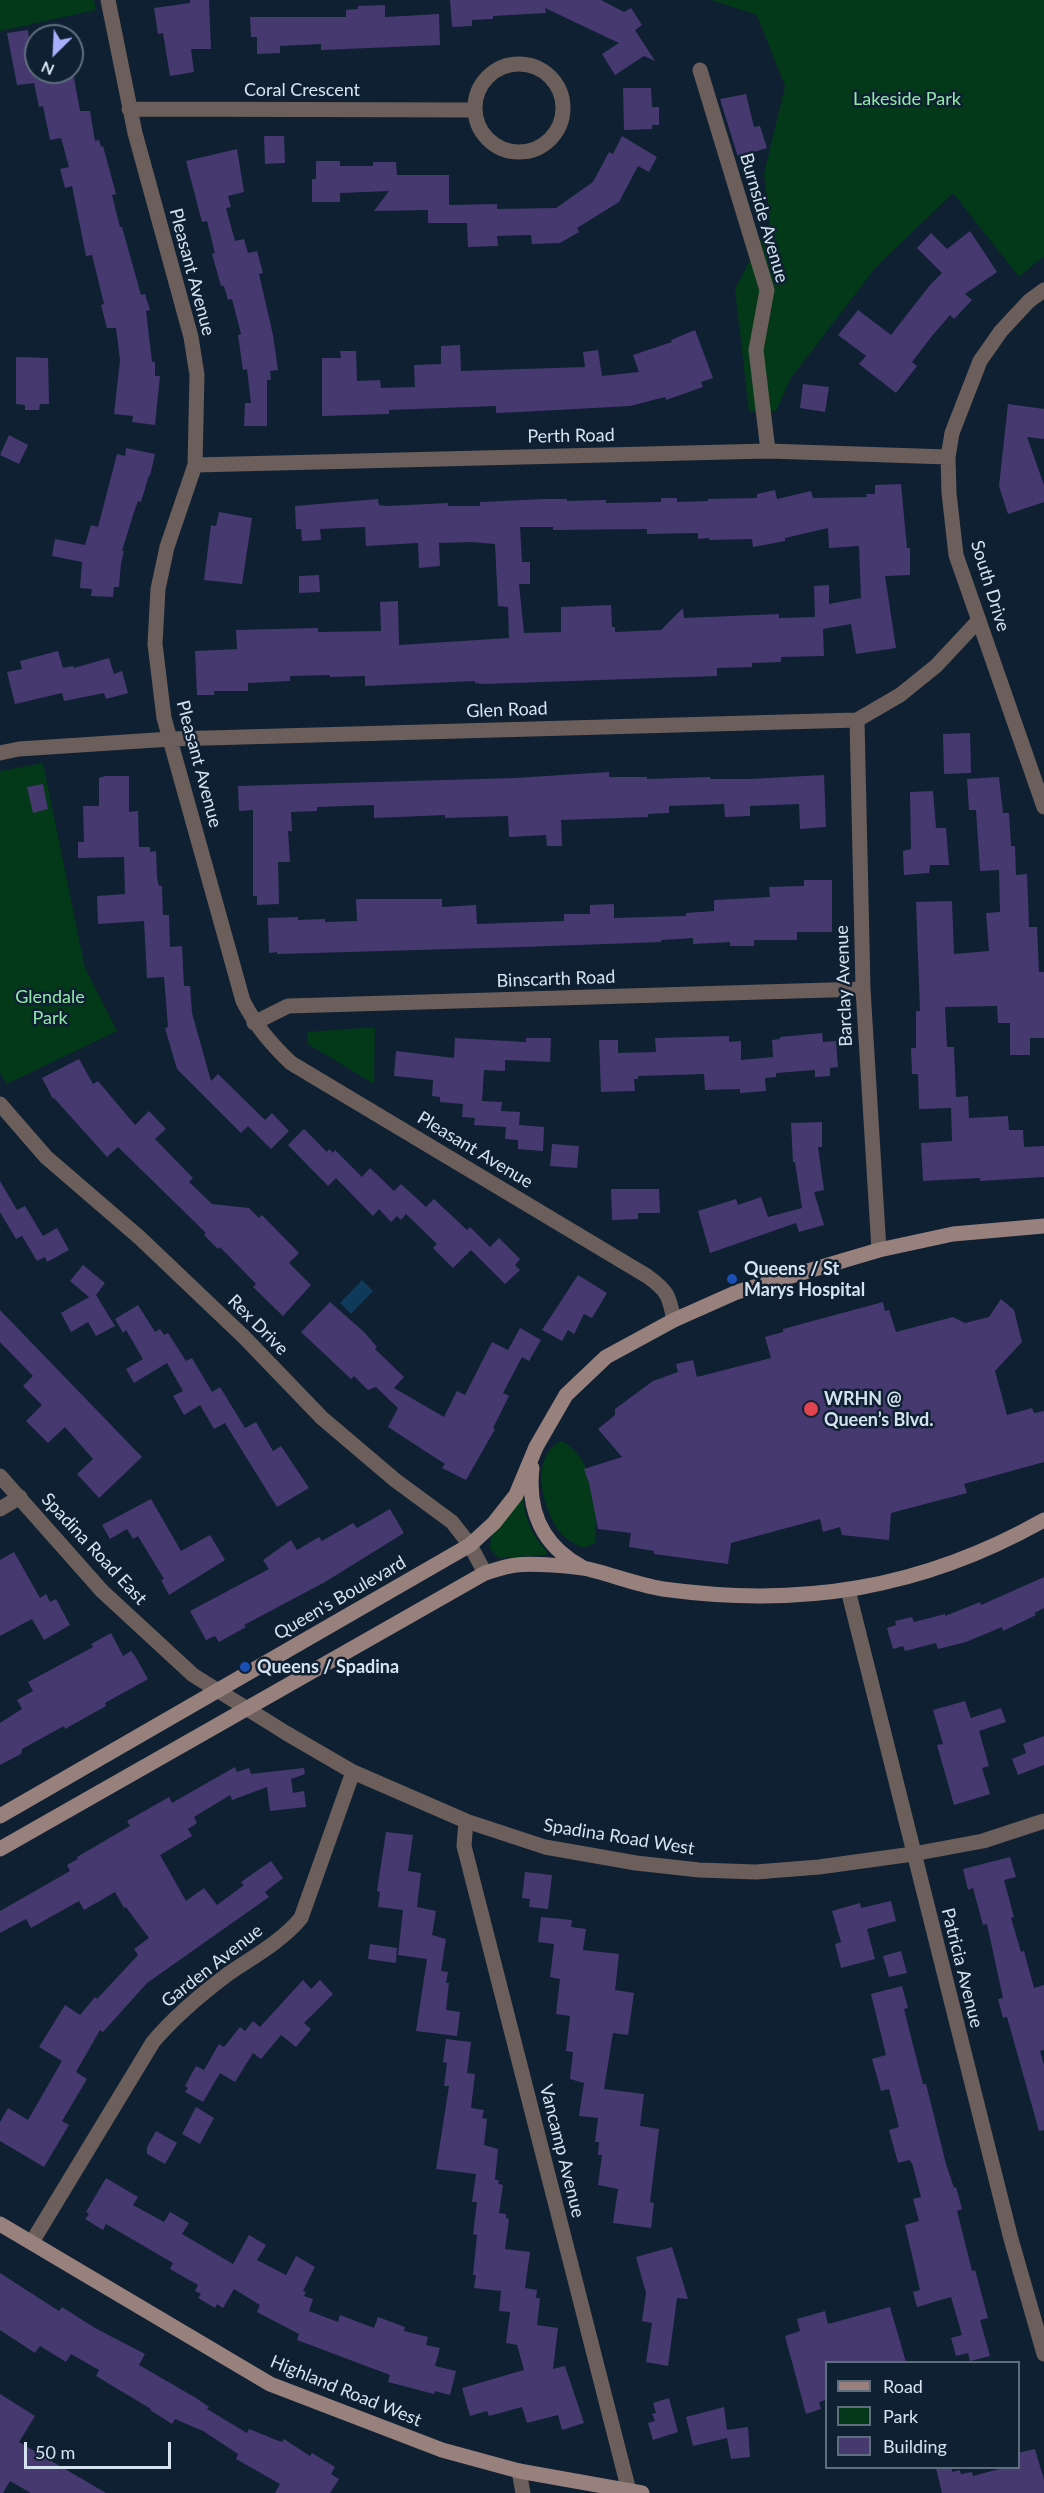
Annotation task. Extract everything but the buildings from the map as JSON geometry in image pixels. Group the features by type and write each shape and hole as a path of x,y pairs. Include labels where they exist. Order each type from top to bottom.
{"street":[{"name":"Pleasant Avenue","path":"108,0 129,109 191,337 197,375 195,465 167,547 158,589 155,644 164,718 243,1001 254,1023 267,1040 291,1063 655,1281 669,1296 674,1320"},
{"path":"513,63 534,65 553,78 564,98 561,124 554,136 543,146 531,151 516,152 492,143 481,131 474,110 476,96 482,82 498,68 513,63"},
{"name":"Burnside Avenue","path":"700,70 767,290 756,350 768,451"},
{"name":"Coral Crescent","path":"129,109 474,110"},
{"name":"South Drive","path":"1044,290 1029,301 1001,331 980,361 952,433 948,457 948,493 956,555 1044,807"},
{"name":"Perth Road","path":"195,465 768,451 948,457"},
{"name":"Glen Road","path":"0,753 19,749 171,739 857,720 900,695 936,666 979,620"},
{"name":"Barclay Avenue","path":"857,720 862,988 875,1219 879,1250"},
{"name":"Binscarth Road","path":"254,1023 288,1006 862,988"},
{"name":"Rex Drive","path":"0,1104 46,1157 140,1238 244,1337 322,1418 395,1480 452,1522 470,1545 485,1573"},
{"name":"Queen's Boulevard","path":"0,1816 470,1545 494,1523 516,1495 536,1447 566,1395 606,1357 674,1320 737,1292 879,1250 953,1234 1044,1226"},
{"name":"Queen's Boulevard","path":"536,1447 531,1469 531,1497 536,1521 550,1543 585,1569"},
{"name":"Spadina Road East","path":"0,1476 102,1591 193,1675 218,1691"},
{"path":"0,1509 20,1497"},
{"name":"Queen's Boulevard","path":"0,1849 485,1573 516,1565 585,1569 661,1588 738,1596 795,1597 885,1583 958,1561 1010,1539 1044,1520"},
{"name":"Patricia Avenue","path":"848,1590 1011,2239 1044,2354"},
{"name":"Spadina Road West","path":"218,1691 353,1772 466,1821 545,1846 636,1863 699,1870 756,1872 819,1867 914,1854 983,1840 1044,1821"},
{"name":"Garden Avenue","path":"32,2242 153,2042 178,2014 290,1931 301,1918 353,1772"},
{"name":"Vancamp Avenue","path":"466,1821 464,1846 636,2492"},
{"name":"Highland Road West","path":"0,2223 270,2384 442,2450 519,2471 636,2492"},
{"path":"519,2471 523,2493"}],"green space":[{"path":"0,0 94,0 96,10 0,31"},
{"name":"Lakeside Park","path":"711,0 1044,0 1044,256 1019,277 953,193 877,266 791,378 776,411 749,412 735,289 770,222 764,174 785,86 757,15"},
{"name":"Glendale Park","path":"43,763 85,968 117,1031 7,1084 0,1073 0,771"},
{"path":"375,1027 374,1084 308,1044 307,1032"},
{"path":"561,1441 581,1458 592,1486 596,1516 595,1543 583,1548 560,1532 544,1497 542,1470 545,1459 551,1449"},
{"path":"518,1495 523,1496 525,1512 531,1528 548,1554 499,1558 490,1549 491,1537"}],"water":[{"path":"362,1280 373,1291 351,1314 340,1303"}],"place":[{"name":"Queens / St Marys Hospital","path":"732,1279"},
{"name":"WRHN @ Queen’s Blvd.","path":"811,1409"},
{"name":"Queens / Spadina","path":"245,1667"}]}
